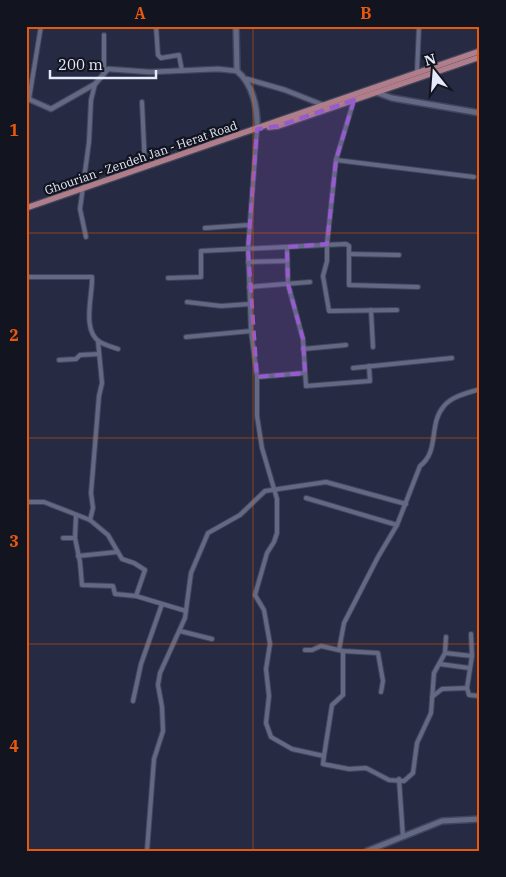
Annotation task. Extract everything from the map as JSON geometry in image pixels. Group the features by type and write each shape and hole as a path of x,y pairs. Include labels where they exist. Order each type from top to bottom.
{"main road":[{"path":"236,26 238,71 247,79 260,128"},
{"path":"260,128 480,50"},
{"path":"260,128 278,126 480,58"},
{"path":"378,93 392,98 480,112"},
{"name":"Ghourian - Zendeh Jan - Herat Road","path":"26,208 260,128"},
{"path":"367,851 448,819 480,819"}],"street":[{"path":"41,26 27,99 51,109 95,84"},
{"path":"156,26 158,55 161,58 179,55 182,71"},
{"path":"417,72 419,26"},
{"path":"104,35 104,72"},
{"path":"86,238 81,215 91,100 95,84 104,72 108,69 182,71 218,69 238,71"},
{"path":"247,79 285,90 324,105"},
{"path":"354,100 336,160 324,282 329,312 397,310"},
{"path":"142,102 145,168"},
{"path":"260,128 248,262 251,331 257,377 257,416 272,490 277,499 277,533 267,553 255,594 264,610 270,644 266,669 269,696 266,727 271,737 292,749 324,756"},
{"path":"336,160 474,177"},
{"path":"205,228 250,225"},
{"path":"168,278 201,277 201,250 348,244 350,286 418,287"},
{"path":"287,247 288,284 303,339 307,387 370,381 370,366"},
{"path":"349,254 399,255"},
{"path":"248,262 287,260"},
{"path":"26,277 92,277 90,323 92,333 98,341 118,349"},
{"path":"249,287 310,282"},
{"path":"187,302 221,306 250,304"},
{"path":"371,310 373,347"},
{"path":"186,337 251,331"},
{"path":"90,520 94,508 90,492 99,396 102,383 98,341"},
{"path":"303,349 346,345"},
{"path":"59,360 76,359 80,355 99,354"},
{"path":"353,368 452,358"},
{"path":"257,377 305,373"},
{"path":"446,637 445,653 434,673 431,713 417,743 413,774 404,781 399,779 389,780 366,768 349,769 324,764 332,705 343,695 341,650 344,623 378,556 397,525 420,466 428,460 431,453 437,417 450,401 480,389"},
{"path":"147,851 154,759 163,731 162,707 158,685 160,673 164,658 180,632 186,611 190,579 208,533 240,515 266,491 326,482 406,504"},
{"path":"306,498 397,525"},
{"path":"26,502 44,502 90,520 108,535 122,559 134,563 145,570 136,596"},
{"path":"76,515 75,538 82,585 113,586 115,594 136,596 186,611"},
{"path":"26,533 26,542"},
{"path":"62,538 75,538"},
{"path":"78,556 117,552"},
{"path":"133,701 141,664 162,604"},
{"path":"180,632 212,639"},
{"path":"471,634 472,656 467,688 469,695 480,696"},
{"path":"305,650 312,650 321,646 341,650 378,653 383,682 381,692"},
{"path":"445,653 472,656"},
{"path":"440,664 469,668"},
{"path":"432,697 442,689 467,688"},
{"path":"399,779 403,837"}],"highlighted area":[{"path":"354,100 336,160 327,244 287,247 288,284 303,339 305,373 257,377 248,249 257,129 278,126"}]}
